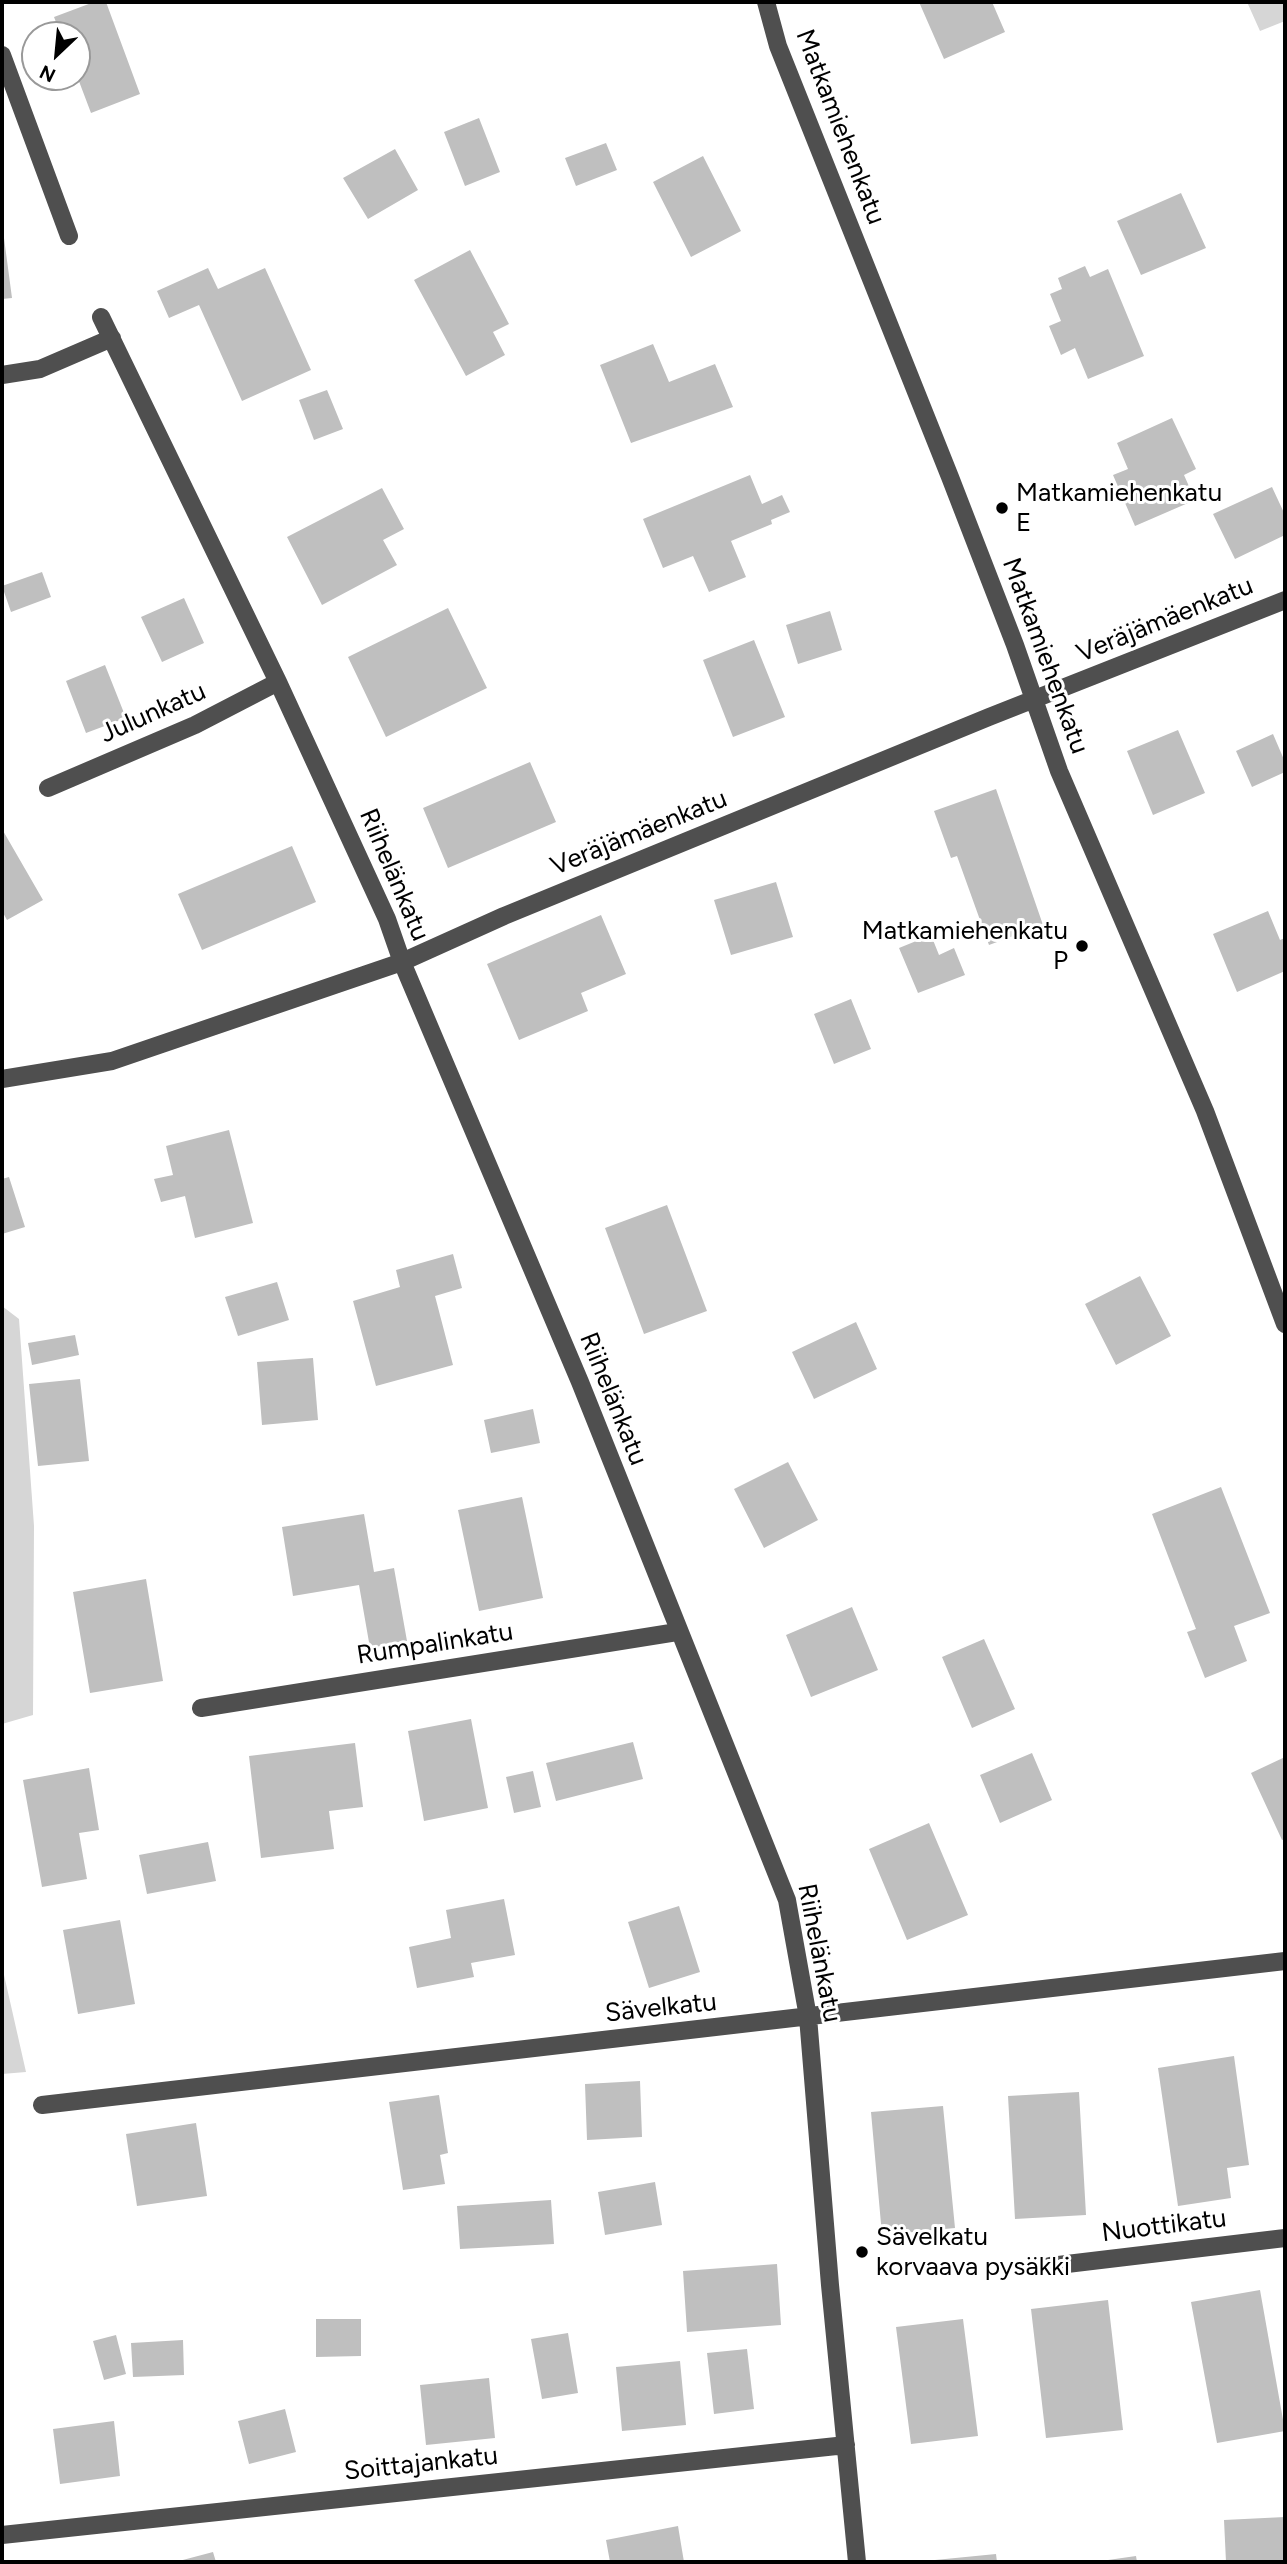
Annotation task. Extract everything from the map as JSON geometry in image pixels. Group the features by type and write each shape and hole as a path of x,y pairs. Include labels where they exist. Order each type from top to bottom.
{"street":[{"name":"Matkamiehenkatu","path":"766,2 778,46 950,477 1059,771 1205,1111 1285,1324"},
{"path":"2,55 69,236"},
{"name":"Riihelänkatu","path":"101,317 278,682 387,919 402,962 580,1382 677,1632 787,1900 808,2017 857,2562"},
{"path":"2,375 40,369 112,338"},
{"name":"Veräjämäenkatu","path":"2,1079 112,1061 402,962 504,916 1285,600"},
{"name":"Julunkatu","path":"48,788 195,725 278,682"},
{"name":"Rumpalinkatu","path":"201,1708 677,1632"},
{"name":"Sävelkatu","path":"42,2105 1285,1961"},
{"name":"Nuottikatu","path":"1050,2266 1285,2238"},
{"name":"Soittajankatu","path":"2,2535 846,2445"}],"shaded area":[{"path":"1247,2 1285,2 1285,21 1260,31"},
{"path":"2,1306 19,1319 34,1526 33,1715 2,1724"},
{"path":"2,1966 26,2072 2,2074"}],"building":[{"path":"94,2 106,2 140,94 91,113 83,91 91,91 91,21 56,21 54,17"},
{"path":"919,2 992,2 1005,32 944,59"},
{"path":"479,118 500,172 465,186 444,132"},
{"path":"606,143 617,170 576,186 565,158"},
{"path":"395,149 418,190 368,219 343,178"},
{"path":"703,156 741,231 691,257 653,182"},
{"path":"1181,193 1206,248 1141,275 1117,221"},
{"path":"2,223 12,298 2,299"},
{"path":"470,250 509,324 493,332 505,355 466,376 414,280"},
{"path":"1085,266 1090,277 1108,269 1144,356 1088,379 1075,348 1061,355 1049,326 1061,321 1050,294 1062,289 1058,278"},
{"path":"208,268 218,289 265,268 311,370 242,401 199,305 169,318 157,291"},
{"path":"653,344 669,382 715,364 733,407 631,443 600,365"},
{"path":"327,390 343,429 314,440 299,400"},
{"path":"1172,418 1196,469 1184,475 1195,500 1135,526 1113,475 1128,469 1117,443"},
{"path":"750,475 762,504 782,495 790,512 771,520 772,524 731,541 746,577 709,592 693,556 663,568 643,519"},
{"path":"1272,487 1285,515 1285,535 1235,559 1213,514"},
{"path":"382,488 404,529 383,540 397,565 322,605 287,537"},
{"path":"42,572 51,597 11,612 2,586"},
{"path":"184,598 204,643 162,662 141,617"},
{"path":"448,608 487,688 386,737 348,657"},
{"path":"830,611 842,650 798,664 786,625"},
{"path":"754,640 785,717 733,737 703,660"},
{"path":"105,665 126,718 86,733 66,681"},
{"path":"1178,730 1205,793 1153,815 1127,751"},
{"path":"1273,734 1285,762 1285,772 1252,787 1236,751"},
{"path":"530,762 556,822 448,868 423,808"},
{"path":"996,789 1043,925 989,945 957,856 951,858 934,811"},
{"path":"2,829 43,900 7,920 2,911"},
{"path":"292,846 316,902 202,950 178,894"},
{"path":"776,882 793,937 731,955 714,900"},
{"path":"1268,911 1280,940 1285,938 1285,971 1237,992 1213,934"},
{"path":"601,915 626,974 581,993 588,1011 519,1040 487,964"},
{"path":"931,935 939,955 954,948 965,975 918,993 899,948"},
{"path":"851,999 871,1049 834,1064 814,1014"},
{"path":"229,1130 253,1223 195,1238 185,1196 161,1202 154,1179 173,1175 166,1146"},
{"path":"9,1177 25,1227 2,1234 2,1179"},
{"path":"667,1205 707,1311 644,1334 605,1228"},
{"path":"453,1254 462,1288 435,1296 453,1365 376,1386 353,1301 400,1287 396,1270"},
{"path":"1140,1276 1171,1336 1116,1365 1085,1304"},
{"path":"277,1282 289,1320 238,1336 225,1297"},
{"path":"856,1322 877,1369 814,1399 792,1352"},
{"path":"75,1335 79,1355 32,1365 28,1343"},
{"path":"313,1358 318,1420 262,1425 257,1362"},
{"path":"80,1379 89,1461 38,1466 29,1384"},
{"path":"533,1409 540,1443 491,1453 484,1420"},
{"path":"788,1462 818,1520 764,1548 734,1489"},
{"path":"1221,1487 1270,1613 1234,1626 1247,1661 1205,1678 1187,1632 1196,1629 1152,1514"},
{"path":"522,1497 543,1598 479,1611 458,1510"},
{"path":"364,1514 374,1572 394,1568 407,1641 370,1648 359,1585 293,1596 282,1527"},
{"path":"146,1579 163,1681 90,1693 73,1592"},
{"path":"852,1607 878,1670 811,1697 786,1635"},
{"path":"984,1639 1015,1709 972,1728 942,1657"},
{"path":"471,1719 488,1808 424,1821 408,1731"},
{"path":"633,1742 643,1779 556,1801 546,1763"},
{"path":"355,1743 363,1807 329,1811 334,1849 261,1858 249,1756"},
{"path":"1032,1753 1052,1800 1000,1823 980,1775"},
{"path":"1285,1757 1285,1839 1282,1840 1251,1773"},
{"path":"89,1768 99,1830 79,1833 87,1879 42,1887 23,1780"},
{"path":"533,1771 541,1807 514,1813 506,1777"},
{"path":"929,1823 968,1915 907,1940 869,1849"},
{"path":"208,1842 216,1881 147,1894 139,1855"},
{"path":"504,1899 515,1955 471,1963 474,1977 417,1988 409,1947 451,1938 446,1910"},
{"path":"679,1906 700,1972 649,1988 628,1922"},
{"path":"120,1920 135,2004 78,2014 63,1930"},
{"path":"1234,2056 1249,2165 1227,2168 1231,2198 1178,2206 1158,2068"},
{"path":"640,2081 642,2137 587,2140 585,2084"},
{"path":"1079,2092 1086,2215 1015,2219 1008,2096"},
{"path":"439,2095 448,2153 440,2155 445,2184 403,2190 389,2102"},
{"path":"943,2106 955,2228 882,2235 871,2112"},
{"path":"196,2123 207,2196 137,2206 126,2134"},
{"path":"655,2182 662,2225 605,2235 598,2192"},
{"path":"551,2200 554,2244 460,2249 457,2206"},
{"path":"777,2264 781,2325 687,2332 683,2271"},
{"path":"1260,2290 1285,2431 1217,2443 1191,2302"},
{"path":"1108,2300 1123,2430 1046,2438 1031,2309"},
{"path":"316,2319 361,2319 361,2356 316,2357"},
{"path":"963,2319 978,2436 911,2444 896,2327"},
{"path":"568,2333 578,2393 542,2399 531,2339"},
{"path":"116,2335 126,2374 104,2380 93,2341"},
{"path":"183,2340 184,2375 133,2377 131,2343"},
{"path":"747,2349 754,2409 714,2414 707,2353"},
{"path":"680,2361 686,2425 622,2431 616,2367"},
{"path":"489,2378 495,2438 426,2445 420,2385"},
{"path":"285,2409 296,2452 249,2464 238,2421"},
{"path":"114,2421 120,2476 60,2484 53,2429"},
{"path":"1285,2517 1285,2562 1226,2562 1224,2520"},
{"path":"678,2526 684,2562 610,2562 606,2540"},
{"path":"213,2552 216,2562 179,2562 179,2561"},
{"path":"996,2554 997,2562 935,2560"},
{"path":"1136,2556 1137,2562 1101,2562 1101,2561"}],"place":[{"name":"Matkamiehenkatu E","path":"1002,508"},
{"name":"Matkamiehenkatu P","path":"1082,946"},
{"name":"Sävelkatu korvaava pysäkki","path":"862,2252"}]}
